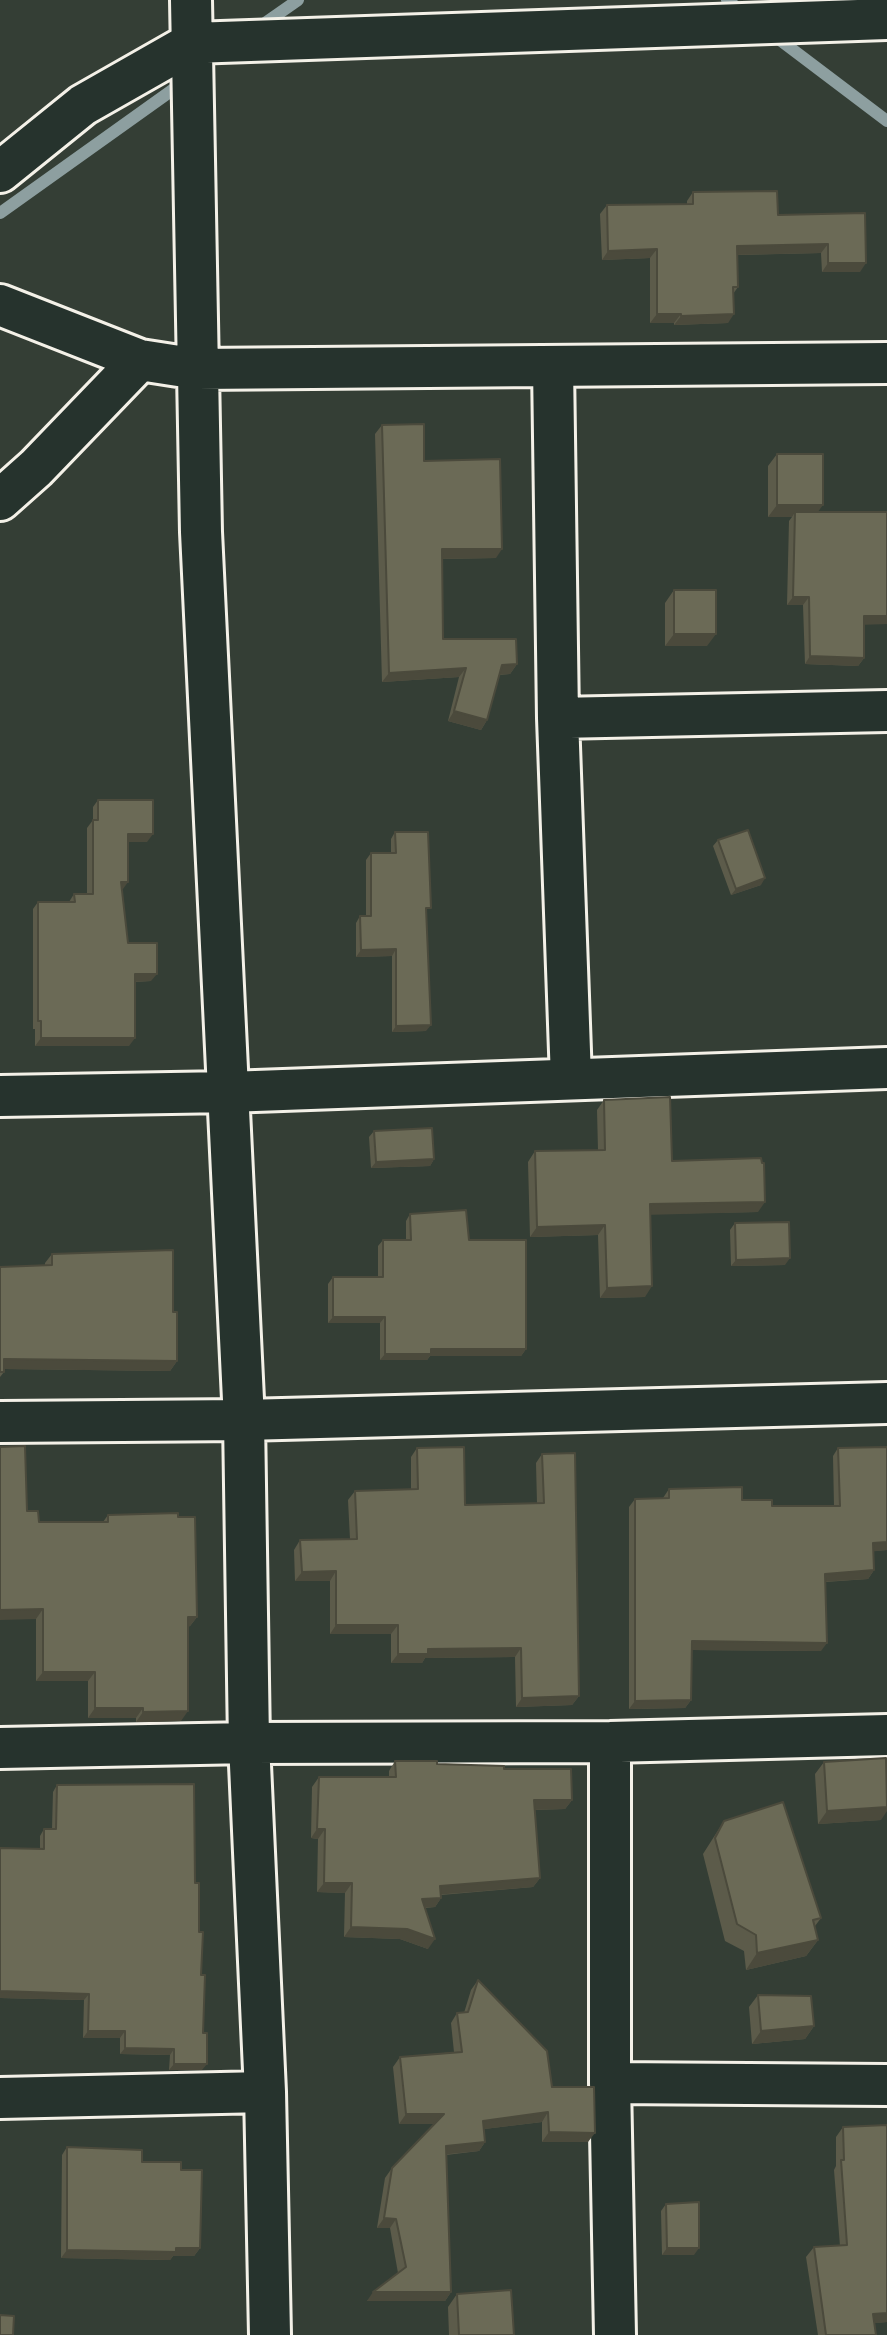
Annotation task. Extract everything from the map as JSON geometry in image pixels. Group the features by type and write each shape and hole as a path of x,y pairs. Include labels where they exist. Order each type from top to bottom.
{"street":[{"path":"191,0 201,532 244,1420 249,1743 265,2092 270,2335"},
{"path":"0,172 83,105 192,43 887,19"},
{"path":"0,305 140,360 198,369 887,363"},
{"path":"0,500 36,468 140,360"},
{"path":"553,366 558,718 571,1079"},
{"path":"558,718 887,711"},
{"path":"0,1096 228,1092 887,1068"},
{"path":"0,1422 244,1420 887,1403"},
{"path":"0,1748 249,1743 610,1742 887,1735"},
{"path":"610,1742 610,2083 615,2335"},
{"path":"610,2083 887,2085"},
{"path":"0,2098 265,2092"}],"building":[{"path":"777,191 778,215 865,213 866,263 828,263 828,244 737,246 738,287 733,287 734,314 681,316 657,314 657,249 608,251 607,205 693,204 693,192"},
{"path":"424,424 424,461 500,459 502,549 442,549 443,639 516,639 517,664 502,665 487,720 454,711 466,668 389,673 382,425"},
{"path":"777,454 823,454 823,505 777,505"},
{"path":"795,512 887,512 887,616 864,616 864,658 810,656 809,597 793,597"},
{"path":"674,590 716,590 716,634 674,634"},
{"path":"98,800 153,800 153,834 128,834 128,882 121,882 128,943 157,943 157,974 135,974 135,1038 41,1038 41,1021 38,1021 38,902 75,902 74,894 93,894 93,820 98,820"},
{"path":"748,830 765,878 736,889 718,840"},
{"path":"395,832 428,832 431,908 426,908 431,1025 396,1026 396,949 361,950 360,916 371,916 371,853 396,853"},
{"path":"670,1097 672,1161 761,1158 764,1163 765,1202 650,1204 652,1286 607,1288 605,1225 537,1227 535,1151 605,1150 604,1100"},
{"path":"432,1128 434,1159 376,1162 374,1131"},
{"path":"466,1210 469,1240 526,1240 526,1349 431,1349 431,1354 385,1354 385,1317 333,1317 333,1277 383,1277 383,1240 411,1240 410,1214"},
{"path":"789,1222 790,1258 736,1260 735,1223"},
{"path":"173,1250 177,1361 4,1359 4,1372 0,1372 0,1267 52,1265 52,1254"},
{"path":"25,1446 27,1511 38,1511 39,1522 108,1522 108,1515 178,1513 178,1517 195,1517 197,1617 188,1617 188,1711 143,1712 143,1708 95,1708 95,1672 43,1672 43,1609 0,1610 0,1447"},
{"path":"464,1447 465,1505 544,1503 542,1454 575,1453 579,1696 522,1698 521,1648 428,1649 428,1654 398,1654 398,1625 336,1625 336,1571 302,1572 300,1540 357,1539 355,1491 418,1489 417,1448"},
{"path":"887,1447 887,1542 873,1543 874,1570 825,1574 827,1643 692,1641 691,1700 635,1701 635,1499 669,1498 669,1489 742,1487 742,1500 772,1500 772,1506 840,1506 838,1448"},
{"path":"886,1758 887,1807 827,1811 824,1762"},
{"path":"395,1761 437,1761 437,1764 504,1766 504,1769 571,1769 572,1800 534,1800 540,1878 440,1886 441,1898 422,1899 435,1939 407,1929 351,1927 352,1883 324,1883 325,1829 317,1829 319,1777 396,1777"},
{"path":"194,1784 195,1883 199,1883 199,1932 203,1932 201,1975 205,1975 203,2033 207,2033 207,2064 174,2064 174,2049 125,2048 125,2031 88,2031 89,1994 0,1991 0,1848 44,1849 44,1829 56,1829 57,1785"},
{"path":"783,1802 821,1918 813,1920 818,1940 757,1953 756,1935 737,1924 715,1838 724,1821"},
{"path":"478,1980 547,2051 552,2087 594,2087 595,2133 549,2132 548,2112 483,2121 485,2142 446,2146 451,2292 373,2292 406,2267 396,2219 384,2218 392,2168 444,2114 406,2114 400,2057 462,2052 457,2013 468,2012"},
{"path":"758,1995 811,1996 814,2026 761,2031"},
{"path":"887,2125 887,2313 873,2314 876,2335 826,2335 814,2247 847,2245 841,2160 844,2160 843,2127"},
{"path":"67,2147 142,2150 142,2162 181,2162 181,2170 202,2170 200,2248 176,2248 176,2252 67,2250"},
{"path":"699,2202 699,2248 667,2248 666,2204"},
{"path":"511,2290 514,2335 459,2335 457,2294"},
{"path":"0,2315 14,2316 13,2335 0,2335"}],"waterway":[{"path":"258,28 298,0"},
{"path":"727,0 744,13"},
{"path":"772,34 887,121"},
{"path":"0,213 185,81"}]}
